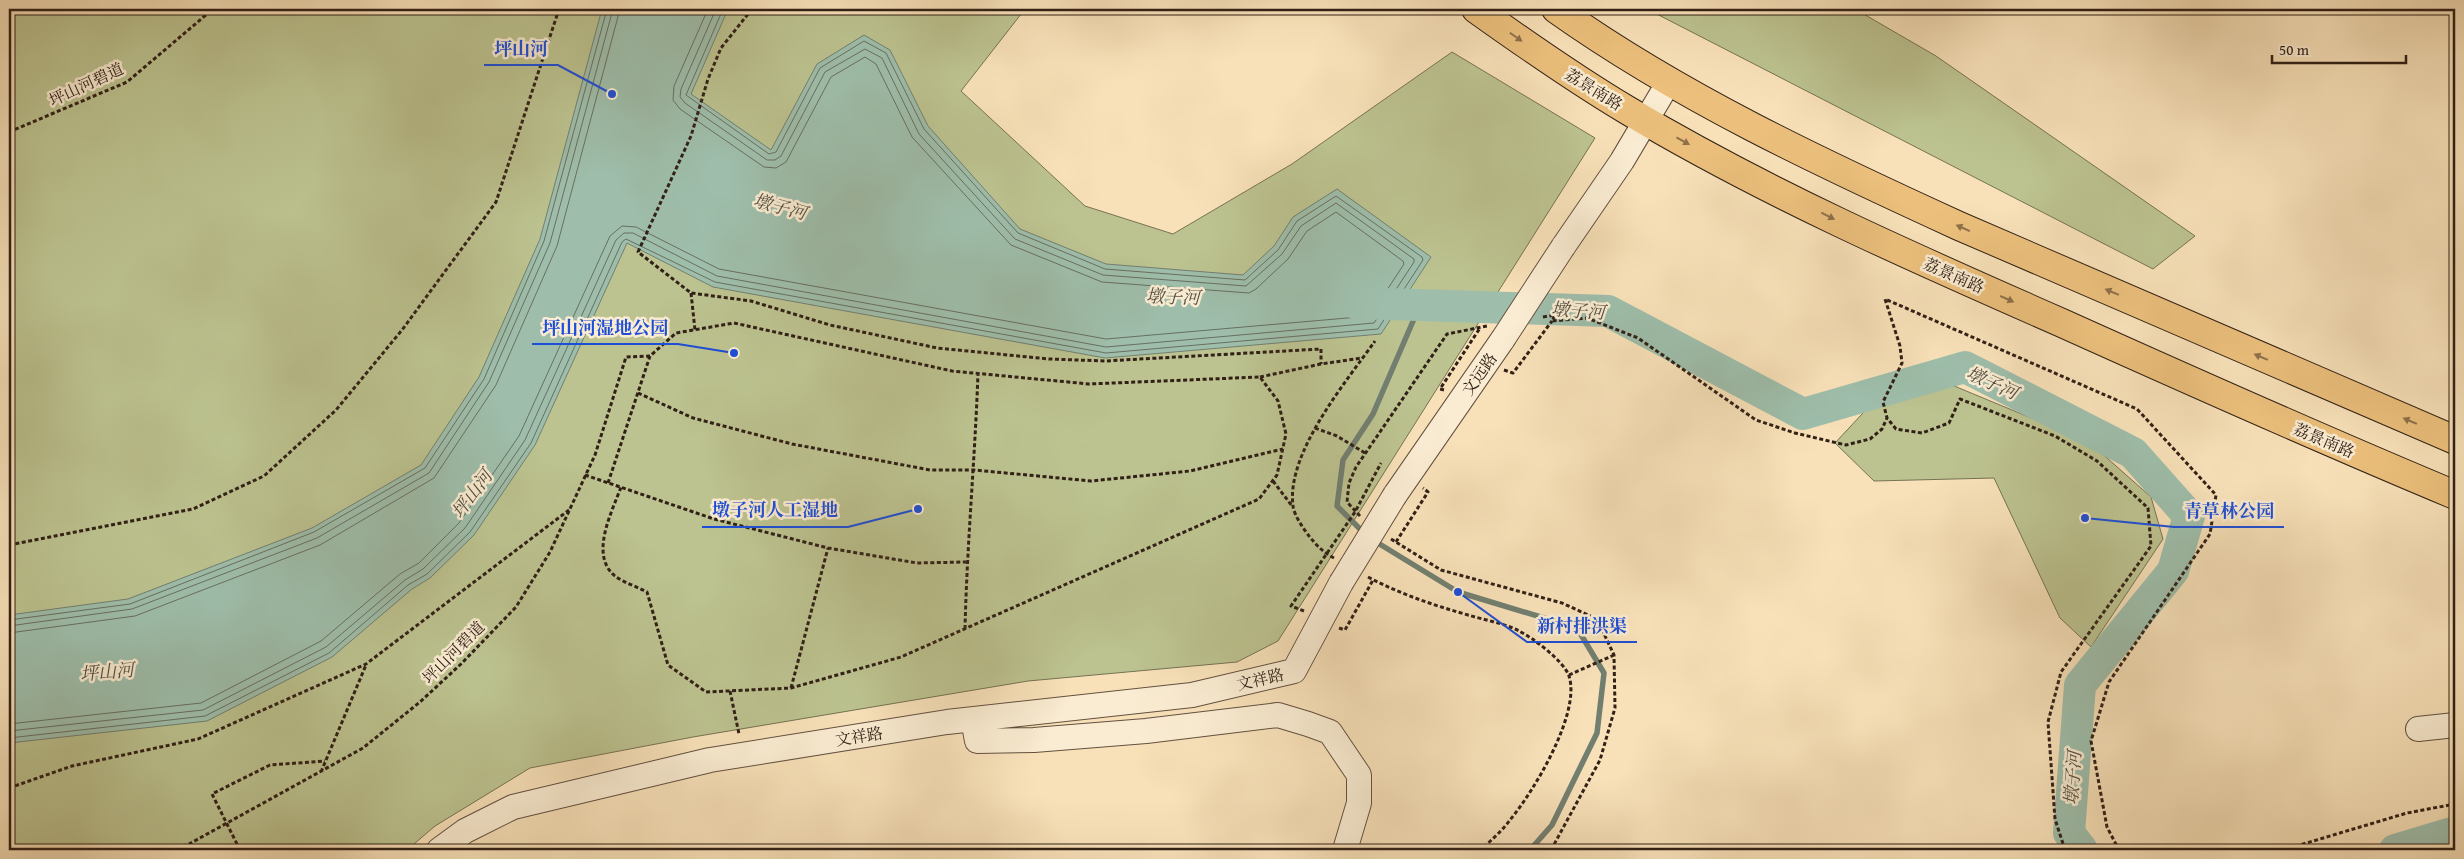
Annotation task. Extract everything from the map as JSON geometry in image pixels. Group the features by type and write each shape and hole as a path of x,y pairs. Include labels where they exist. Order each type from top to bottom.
{"main road":[{"name":"荔景南路","path":"1476,9 1550,61 1647,121 1710,156 1878,240 2326,441 2455,495"},
{"path":"1556,9 1670,80 1809,154 1950,222 2455,440"}],"street":[{"name":"文远路","path":"1294,671 1341,572 1395,495 1496,332 1564,247 1647,121 1670,80"},
{"name":"文祥路","path":"439,850 465,831 513,807 710,760 973,719 1192,695 1294,671"},
{"path":"973,719 977,741 1034,740 1146,731 1278,715 1308,724 1330,732 1359,775 1359,803 1345,850"},
{"path":"2418,729 2455,725"}],"path":[{"name":"坪山河碧道","path":"9,132 127,82 213,9"},
{"path":"9,545 193,509 264,476 336,410 402,330 496,202 559,9"},
{"path":"752,9 720,48 708,79 691,136 638,252 691,293 750,301 830,325 936,348 1049,359 1105,361 1321,349 1321,364"},
{"path":"691,293 695,330"},
{"path":"2065,850 2055,819 2048,722 2061,672 2151,546 2148,508 2097,461 2055,436 1960,399 1949,423 1922,433 1896,429 1887,418 1883,402 1902,363 1900,346 1885,300 2137,409 2216,495 2210,534 2108,682 2091,741 2107,828 2119,850"},
{"path":"1501,369 1513,373 1552,321 1555,314 1536,318"},
{"path":"1552,321 1587,318 1638,338 1756,420 1794,433 1846,445 1870,440 1882,429 1887,418"},
{"path":"608,483 650,356 676,332 734,323 952,371 1089,384 1260,377 1321,364 1363,358"},
{"path":"1362,517 1347,502 1349,483 1356,467 1447,334 1480,327 1496,332"},
{"path":"1447,391 1440,388 1480,327"},
{"path":"1293,506 1294,485 1302,451 1315,428 1375,341"},
{"name":"坪山河碧道","path":"170,850 189,844 363,748 420,702 461,664 516,606 550,552 595,455 626,357 650,356"},
{"path":"965,629 966,562 974,470 978,373"},
{"path":"621,487 605,533 603,553 607,566 616,576 648,592 668,665 706,692 791,688 900,657 1259,499 1277,476 1286,434 1278,401 1260,377"},
{"path":"638,393 693,418 792,444 930,470 974,470 1091,481 1190,471 1283,449"},
{"path":"1315,428 1337,436 1364,453"},
{"path":"1306,612 1291,606 1355,512 1381,463"},
{"path":"586,475 714,519 828,548 917,563 966,562"},
{"path":"1273,481 1293,506 1303,528 1341,572"},
{"path":"1396,542 1428,492 1423,488"},
{"path":"9,788 72,766 198,739 366,664 570,509"},
{"path":"1389,537 1441,570 1562,604 1597,619 1614,655 1615,708 1600,760 1552,850"},
{"path":"791,688 828,548"},
{"path":"1366,575 1391,589 1443,608 1519,630 1562,663 1568,676 1572,694 1563,727 1539,780 1510,820 1481,850"},
{"path":"1338,627 1345,630 1373,580"},
{"path":"1568,676 1614,655"},
{"path":"320,772 366,664"},
{"path":"730,691 743,755"},
{"path":"240,850 212,794 270,765 325,761"},
{"path":"2283,850 2407,813 2455,804"}],"green space":[{"path":"9,9 1025,9 961,91 1085,206 1173,234 1292,164 1452,52 1595,138 1278,641 1237,662 1028,681 693,737 530,768 435,826 407,850 9,850"},
{"path":"1647,9 1855,9 1936,56 2195,236 2153,269"},
{"path":"1947,383 2089,442 2151,497 2163,539 2091,647 2060,618 1994,478 1874,481 1835,443 1876,399"}],"water":[{"path":"602,9 728,9 691,94 771,150 817,64 864,35 890,50 928,126 1020,229 1106,264 1243,275 1274,246 1293,217 1337,189 1431,257 1381,334 1105,358 713,287 627,243 535,445 474,535 430,578 412,589 332,657 207,721 9,743 9,615 128,599 312,528 421,465 479,377 540,239"}],"waterway":[{"name":"墩子河","path":"1356,303 1608,311 1803,414 1965,367 2133,453 2189,516 2173,571 2080,685 2069,833 2082,850"},
{"path":"1366,535 1337,506 1343,460 1373,414 1420,305"},
{"path":"1373,540 1458,592 1577,628 1604,673 1597,733 1552,825 1530,850"},
{"name":"墩子河","path":"2395,850 2455,832"}],"place":[{"name":"坪山河","path":"612,94"},
{"name":"坪山河湿地公园","path":"734,353"},
{"name":"墩子河人工湿地","path":"918,509"},
{"name":"青草林公园","path":"2085,518"},
{"name":"新村排洪渠","path":"1458,592"}]}
